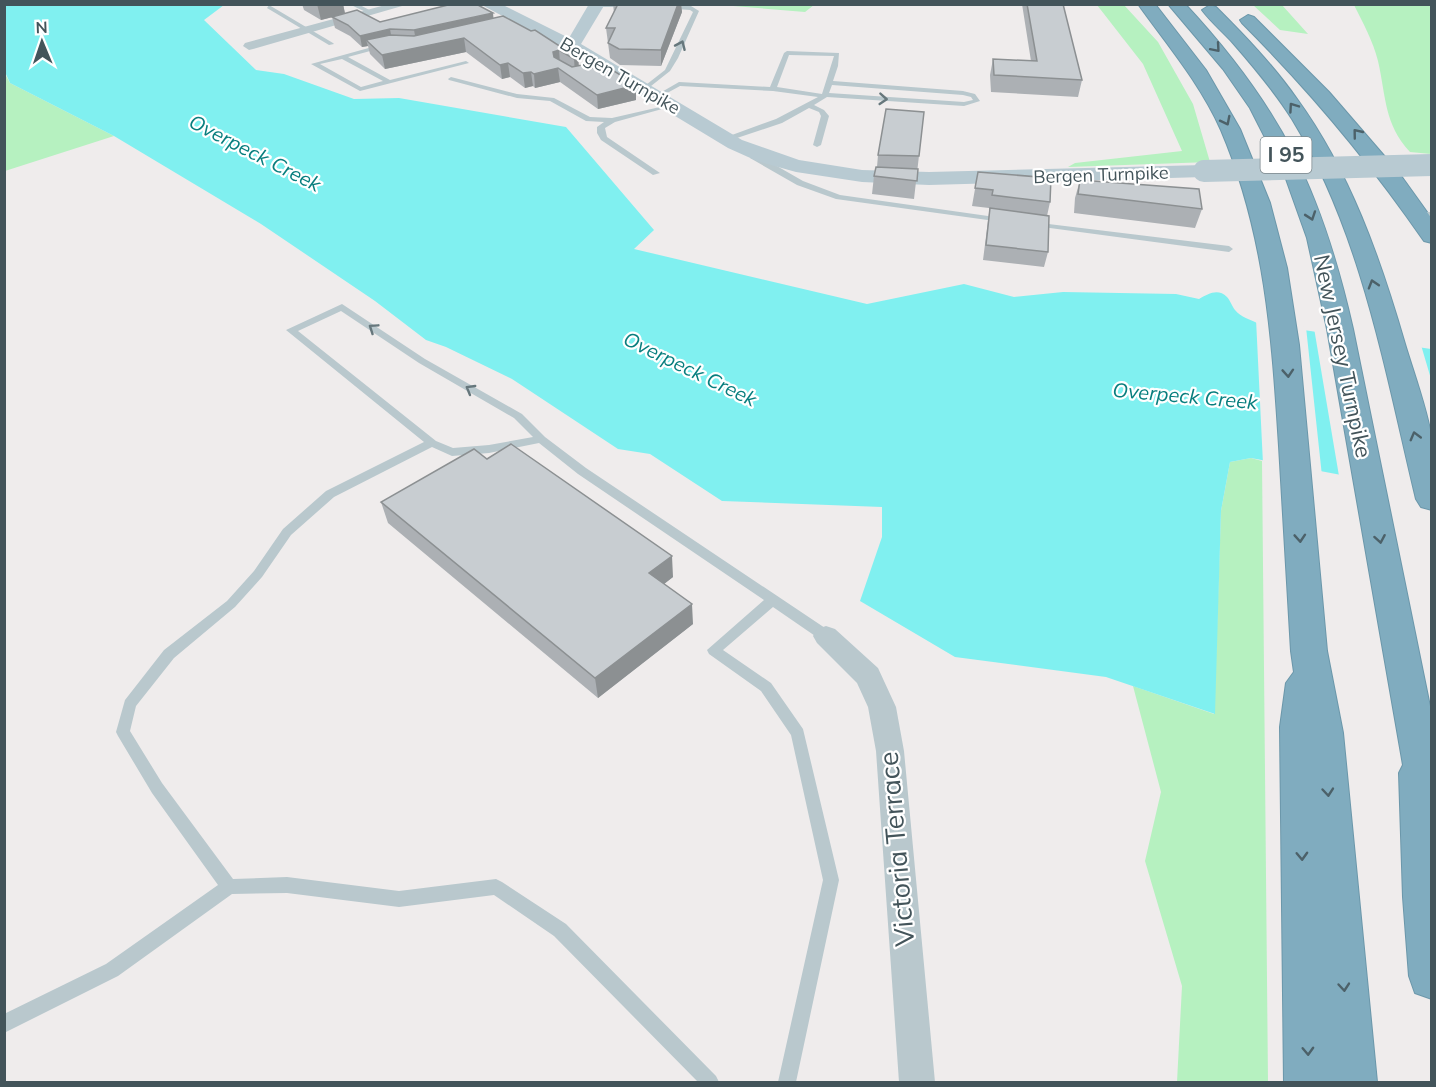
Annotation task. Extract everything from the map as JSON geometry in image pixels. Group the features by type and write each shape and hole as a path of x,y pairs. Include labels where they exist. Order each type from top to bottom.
{"highway":[{"path":"1146,4 1197,70 1238,145 1264,222 1283,315 1309,651 1323,733 1352,1083"},
{"name":"New Jersey Turnpike","path":"1176,4 1236,73 1256,100 1297,178 1314,224 1341,333 1418,747"},
{"path":"1204,4 1267,71 1317,146 1348,211 1389,340 1431,496"},
{"path":"1242,8 1353,129 1424,214 1431,237"},
{"path":"1309,651 1299,727 1309,1083"},
{"name":"I 95","path":"1418,747 1431,798"},
{"name":"I 95","path":"1418,747 1431,976"}],"main road":[{"name":"Bergen Turnpike","path":"488,4 517,23 572,46 605,71 657,97 728,140 749,151 794,165 864,175 931,179 1431,165"},
{"path":"572,46 597,5"}],"street":[{"path":"249,46 404,4"},
{"name":"Victoria Terrace","path":"826,636 868,676 882,707 890,751 917,1083"}],"lane":[{"path":"352,4 372,13"},
{"path":"597,5 638,6"},
{"path":"657,97 696,10 659,6"},
{"path":"269,7 332,44"},
{"path":"393,44 314,64 360,88 466,63"},
{"path":"728,140 778,121 824,96 837,54 788,53 773,89"},
{"path":"342,56 388,82"},
{"path":"451,79 517,96 552,99 589,119 612,120"},
{"path":"656,173 604,138 600,133 601,127 679,84 773,89 824,96 964,104 977,101 973,95 963,93 829,83"},
{"path":"809,105 822,111 825,116 817,145"},
{"path":"728,140 785,176 828,194 879,205 1007,221"},
{"path":"1031,224 1229,249"},
{"path":"541,439 489,449 452,452 432,443 291,330 342,306 422,361 518,416 541,439 582,471 826,636"},
{"path":"229,887 157,788 123,732 129,704 169,654 231,604 251,582 287,532 330,495 432,443"},
{"path":"772,600 714,650 766,687 798,733 831,880 787,1083"},
{"path":"4,1024 112,970 229,887 287,885 399,899 496,887 560,930 710,1083"}],"green space":[{"path":"721,5 814,5 805,12"},
{"path":"1097,5 1124,5 1158,42 1193,104 1210,162 1068,167 1075,163 1182,151 1143,64"},
{"path":"1253,5 1282,5 1308,34 1280,30"},
{"path":"1354,5 1431,5 1431,154 1410,152 1395,131 1387,109 1376,54"},
{"path":"4,72 10,83 114,136 5,171"},
{"path":"1251,458 1262,461 1268,1082 1177,1082 1182,986 1145,861 1161,792 1133,686 1214,714 1221,511 1230,462"}],"water":[{"name":"Overpeck Creek","path":"4,5 224,5 204,20 256,70 284,74 354,99 399,98 566,127 654,230 634,249 867,304 964,284 1014,297 1063,292 1176,294 1199,299 1217,292 1224,294 1240,314 1257,323 1431,349 1431,492 1251,458 1230,462 1221,511 1215,714 1106,677 955,657 860,601 882,537 882,507 722,501 650,454 618,449 512,379 446,347 426,340 375,301 261,224 114,136 10,83 5,72"}],"pier":[{"path":"1256,319 1306,327 1322,476 1263,464"},
{"path":"1314,328 1421,345 1431,379 1431,493 1339,476"}],"building":[{"path":"452,4 476,4 493,13 414,30 390,29 360,36 348,25 332,17 357,10 380,22"},
{"path":"618,4 678,4 661,50 619,49 608,43 615,28 606,28"},
{"path":"1027,4 1063,4 1082,80 994,75 993,59 1037,61"},
{"path":"503,16 531,31 535,30 578,58 574,59 559,50 553,52 554,57 572,67 587,64 596,70 600,62 636,85 597,95 558,68 534,74 523,73 508,63 500,65 464,38 382,55 366,40 390,35 414,36"},
{"path":"886,109 924,112 919,156 878,155"},
{"path":"876,167 918,169 917,181 874,176"},
{"path":"978,172 1051,178 1050,202 992,195 993,190 975,188"},
{"path":"1080,180 1199,189 1202,209 1078,194"},
{"path":"990,208 1049,216 1048,252 986,245"},
{"path":"511,444 672,556 649,573 692,604 595,678 381,502 474,449 487,459"}]}
